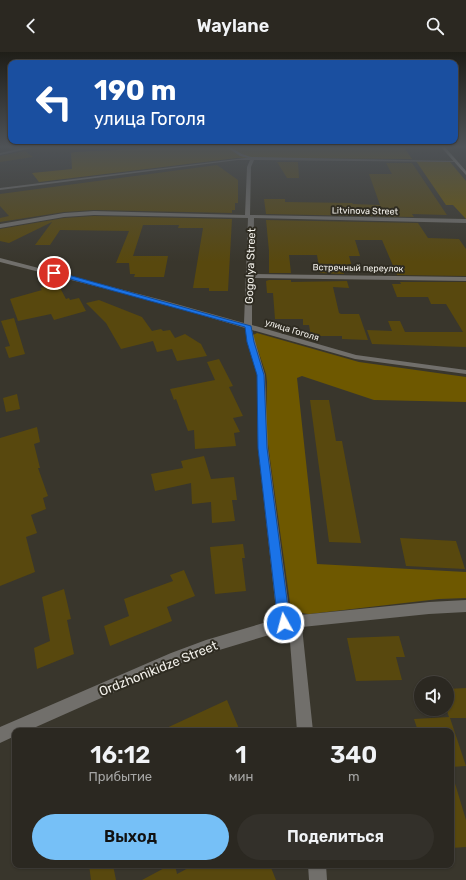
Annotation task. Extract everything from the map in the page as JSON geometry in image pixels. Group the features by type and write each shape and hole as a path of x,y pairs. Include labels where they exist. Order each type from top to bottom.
{"street":[{"path":"0,189 33,185"},
{"name":"Gogolya Street","path":"249,185 250,276 248,326 251,342 261,375 263,448 305,728"},
{"name":"Litvinova Street","path":"0,226 64,215 87,213 466,221"},
{"name":"улица Гоголя","path":"0,260 140,295 355,357 466,372"},
{"name":"Встречный переулок","path":"250,276 466,278"},
{"name":"Ordzhonikidze Street","path":"16,728 171,660 212,645 290,623 428,608 466,606"},
{"name":"Ordzhonikidze Street","path":"0,735 12,730"},
{"path":"317,868 318,880"}],"shaded area":[{"path":"432,185 466,185 466,219 453,205 446,205"},
{"path":"257,333 359,362 466,377 466,402 374,400 302,376 297,378 317,564 466,572 466,598 439,599 309,614 296,610 290,603 266,430 266,374 253,335"}],"building":[{"path":"70,185 238,185 238,203 235,203 235,210 232,210 232,213 94,210 64,212 0,222 0,218 9,216 0,206 0,194"},
{"path":"373,185 427,185 447,215 412,214 414,217 266,214 264,199 285,199 285,202 380,205"},
{"path":"94,216 232,219 228,291 209,291 209,288 193,288 203,228 178,228 179,225 143,225 133,256 168,256 164,277 134,277 135,274 130,274 129,263 116,263 129,231 60,230 50,245 35,245 52,222 9,243 0,241 0,229 64,218"},
{"path":"266,220 418,223 428,238 459,239 466,249 466,276 397,275 382,240 355,240 360,256 349,256 352,267 342,267 344,274 320,273 317,255 289,255 291,273 269,273 269,251"},
{"path":"291,280 291,282 347,281 349,288 333,287 339,313 359,314 368,340 342,339 342,336 311,336 309,325 303,325 303,319 275,319 273,293 267,293 266,281"},
{"path":"400,282 466,282 466,347 372,344 367,330 392,331 388,321 400,321 405,332 463,332 446,304 431,304 428,297 397,297 392,284 401,284"},
{"path":"58,284 66,299 69,298 70,300 79,298 86,311 54,320 51,314 18,321 10,299 42,290 40,288"},
{"path":"99,300 142,317 152,331 161,329 163,331 170,330 175,338 185,334 201,344 207,356 177,361 172,349 157,352 153,341 121,349 106,323 86,303"},
{"path":"14,318 25,354 9,358 5,347 10,346 1,321"},
{"path":"219,359 233,386 229,387 243,416 233,418 240,432 234,433 236,446 195,449 194,430 188,431 176,399 174,400 170,389 215,380 207,362"},
{"path":"17,394 20,409 6,412 3,398"},
{"path":"310,400 329,400 336,441 342,441 361,543 329,542"},
{"path":"37,427 40,442 34,444 40,468 38,468 48,496 43,498 46,509 31,515 37,533 26,537 35,572 0,586 0,438"},
{"path":"204,456 211,479 234,477 237,500 232,500 235,521 212,523 211,502 192,504 191,483 155,491 151,474 183,468 181,461"},
{"path":"400,538 456,541 465,569 406,566"},
{"path":"243,544 245,558 242,558 246,591 215,594 210,547"},
{"path":"184,570 195,596 167,607 172,621 110,646 104,626 129,616 124,599 173,581 170,575"},
{"path":"64,589 71,619 67,620 74,654 37,669 34,648 50,641 42,597"},
{"path":"399,636 405,657 396,657 402,680 356,681 347,638"},
{"path":"466,688 466,718 450,718 453,728 417,728 414,719 454,716 454,689"},
{"path":"227,700 239,728 166,728"},
{"path":"454,730 466,766 454,767"},
{"path":"454,780 466,820 466,847 454,848"},
{"path":"89,868 114,868 116,880 91,880"},
{"path":"164,868 176,868 177,874 188,868 271,868 276,880 142,880"}],"route":[{"path":"54,273 248,326 251,342 261,375 261,429 284,623"}]}
